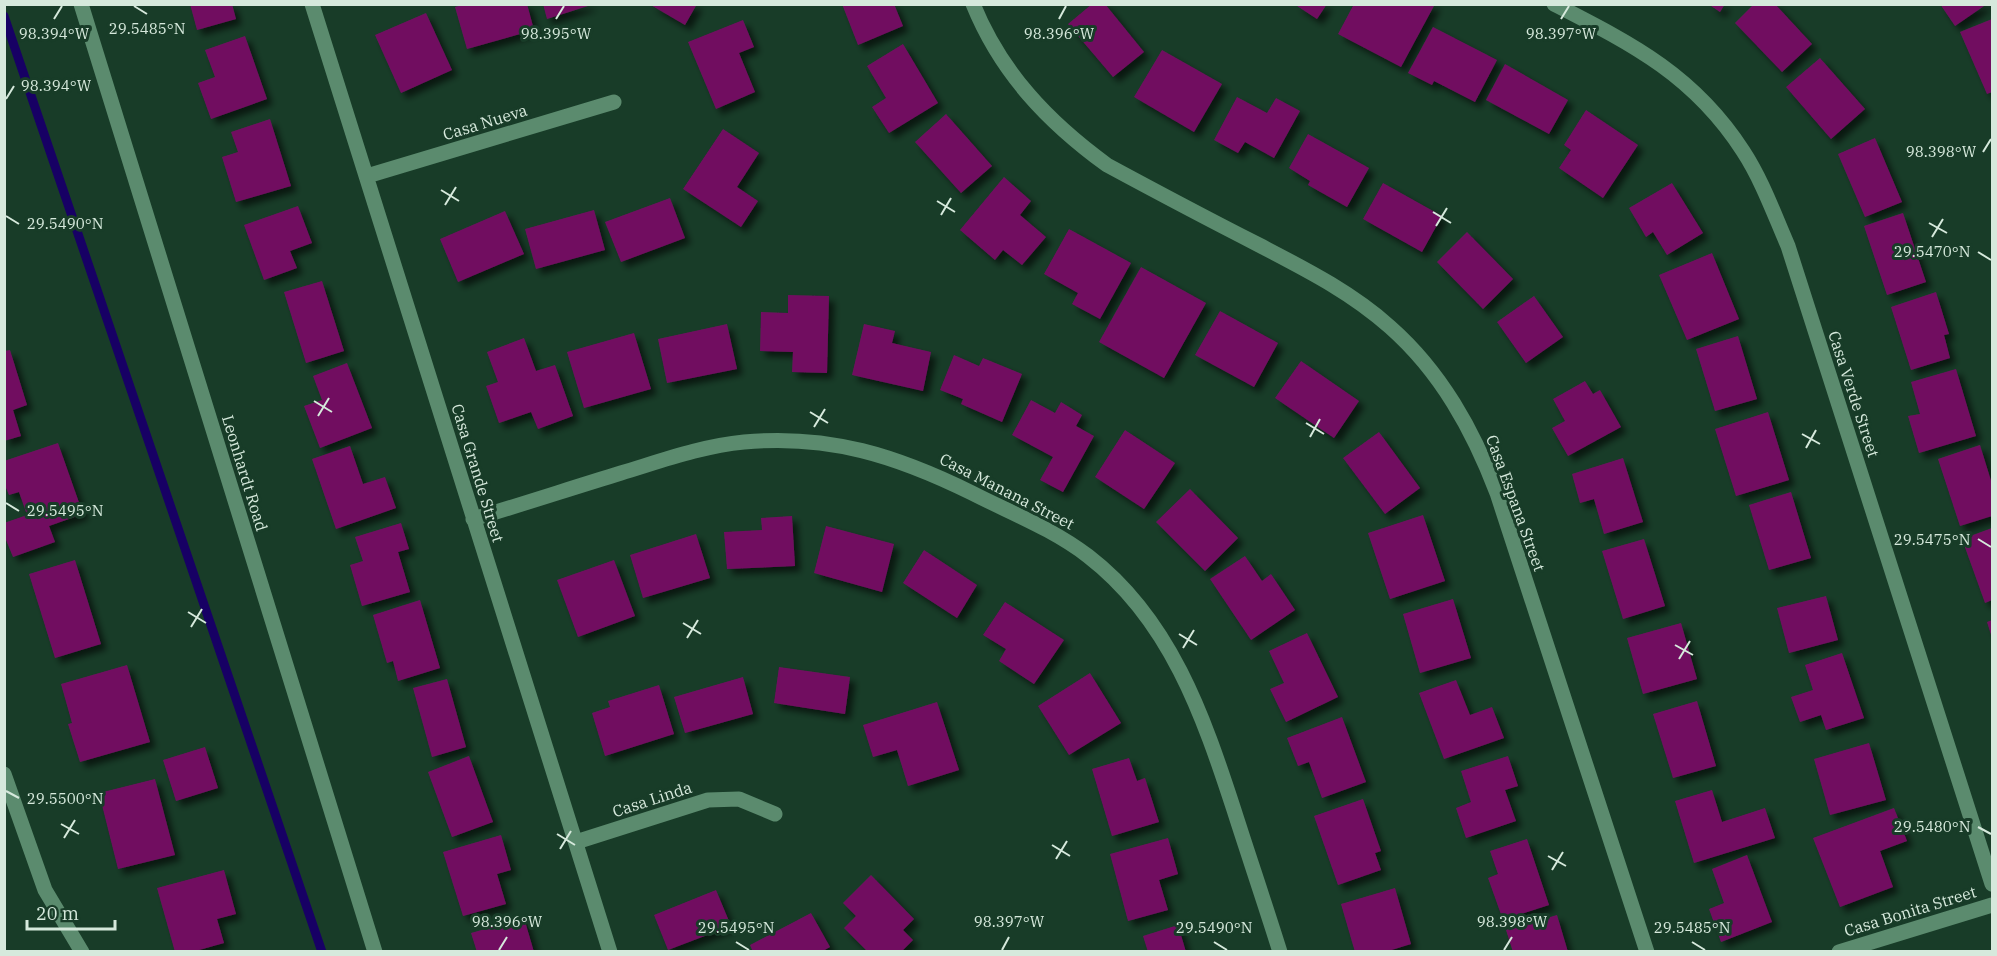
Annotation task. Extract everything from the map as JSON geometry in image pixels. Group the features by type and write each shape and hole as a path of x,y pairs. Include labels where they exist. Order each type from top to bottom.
{"street":[{"name":"Leonhardt Road","path":"81,4 375,951"},
{"name":"Casa Grande Street","path":"312,4 610,951"},
{"name":"Casa Espana Street","path":"974,4 988,37 1024,91 1077,143 1107,165 1321,278 1360,302 1405,341 1444,387 1483,455 1497,493 1647,951"},
{"name":"Casa Verde Street","path":"1554,4 1637,47 1697,93 1743,150 1760,181 1788,246 1992,884"},
{"name":"Casa Nueva","path":"367,176 614,102"},
{"name":"Casa Manana Street","path":"474,519 672,457 741,442 778,440 853,447 889,456 924,469 1062,538 1103,569 1132,598 1174,658 1196,701 1213,746 1280,951"},
{"path":"4,774 45,890 82,951"},
{"name":"Casa Linda","path":"576,842 708,800 739,799 775,814"},
{"name":"Casa Bonita Street","path":"1839,951 1992,905"}],"building":[{"path":"190,4 232,4 236,19 197,30"},
{"path":"465,4 527,4 534,30 467,49 455,7"},
{"path":"543,4 591,4 591,5 547,19"},
{"path":"649,4 697,4 685,25"},
{"path":"842,4 894,4 903,26 858,45"},
{"path":"1092,4 1105,4 1144,52 1113,77 1068,24"},
{"path":"1294,4 1327,4 1317,19"},
{"path":"1354,4 1435,4 1401,67 1338,34"},
{"path":"1708,4 1725,4 1720,12"},
{"path":"1754,4 1775,4 1812,44 1782,72 1735,23"},
{"path":"1940,4 1987,4 1955,26"},
{"path":"426,13 452,70 401,93 375,35"},
{"path":"1992,19 1992,92 1987,94 1960,32"},
{"path":"743,20 754,47 739,53 755,92 716,109 688,42"},
{"path":"1433,27 1497,60 1475,102 1434,81 1432,85 1408,73"},
{"path":"245,36 267,99 211,119 198,83 215,77 205,50"},
{"path":"903,44 938,103 889,133 872,107 886,98 867,66"},
{"path":"1162,50 1222,84 1194,132 1134,97"},
{"path":"1820,58 1865,109 1831,139 1786,87"},
{"path":"1505,64 1568,100 1549,134 1486,100"},
{"path":"1237,97 1267,113 1276,98 1300,111 1274,158 1245,142 1238,153 1214,140"},
{"path":"1586,110 1638,145 1603,198 1559,168 1571,150 1564,145"},
{"path":"946,114 992,166 961,193 915,142"},
{"path":"270,119 291,186 236,202 222,157 238,152 231,132"},
{"path":"723,129 759,153 737,187 758,201 741,227 683,189"},
{"path":"1308,134 1369,168 1347,207 1308,185 1310,181 1289,168"},
{"path":"1875,138 1902,202 1865,217 1838,154"},
{"path":"1004,177 1031,201 1020,215 1046,237 1022,265 1003,250 995,260 960,230"},
{"path":"1383,183 1442,216 1422,252 1363,219"},
{"path":"1672,183 1703,233 1667,255 1653,232 1646,237 1629,208"},
{"path":"670,198 685,238 621,262 605,222"},
{"path":"298,206 312,243 290,251 297,268 264,280 244,225"},
{"path":"594,210 605,250 536,269 525,229"},
{"path":"505,211 524,254 458,282 440,239"},
{"path":"1903,213 1926,282 1887,295 1864,226"},
{"path":"1069,229 1131,263 1100,319 1072,304 1078,293 1044,274"},
{"path":"1467,232 1513,279 1483,309 1437,262"},
{"path":"1712,253 1739,319 1687,340 1659,275"},
{"path":"1141,267 1206,303 1164,378 1099,342"},
{"path":"322,281 344,351 306,363 284,292"},
{"path":"1936,292 1949,334 1944,335 1950,358 1911,370 1891,307"},
{"path":"788,295 829,296 827,373 792,372 793,352 760,351 761,312 788,313"},
{"path":"1534,296 1563,337 1526,363 1497,322"},
{"path":"1220,311 1278,343 1254,387 1195,355"},
{"path":"727,324 737,369 667,383 658,339"},
{"path":"864,324 895,331 892,343 931,352 923,391 852,375"},
{"path":"634,333 651,389 584,408 567,352"},
{"path":"1738,336 1757,399 1715,411 1696,349"},
{"path":"524,338 536,371 555,365 573,416 538,429 531,412 499,423 486,386 498,382 487,352"},
{"path":"10,350 27,405 13,410 21,436 4,441 4,351"},
{"path":"954,355 979,366 983,358 1022,374 1002,422 961,404 963,399 940,390"},
{"path":"1301,361 1359,401 1334,438 1275,398"},
{"path":"347,363 372,428 320,448 304,406 322,400 313,376"},
{"path":"1956,369 1976,436 1919,453 1908,416 1920,414 1911,382"},
{"path":"1585,381 1593,394 1600,390 1621,427 1568,456 1552,428 1565,421 1553,399"},
{"path":"1031,400 1055,413 1061,402 1082,415 1076,426 1094,436 1063,492 1040,480 1053,457 1012,435"},
{"path":"1768,412 1789,480 1736,496 1715,429"},
{"path":"1125,430 1175,463 1144,509 1095,477"},
{"path":"1379,432 1420,488 1385,514 1343,458"},
{"path":"58,443 83,514 49,526 55,542 13,557 4,535 4,523 27,515 19,492 9,495 4,483 4,461"},
{"path":"1980,445 1992,484 1992,516 1960,526 1938,459"},
{"path":"350,446 363,484 385,477 396,508 336,529 312,459"},
{"path":"1623,458 1643,522 1604,534 1594,499 1580,503 1572,474"},
{"path":"1190,489 1238,538 1205,571 1156,522"},
{"path":"1791,492 1811,558 1769,570 1749,505"},
{"path":"1423,515 1445,581 1390,599 1368,533"},
{"path":"792,516 795,566 727,569 724,532 762,530 761,518"},
{"path":"401,523 409,549 398,552 410,592 362,606 350,565 363,561 355,537"},
{"path":"826,526 894,544 882,592 814,573"},
{"path":"1992,528 1992,600 1985,603 1962,539"},
{"path":"696,534 710,578 643,598 630,555"},
{"path":"1644,539 1665,606 1623,619 1602,551"},
{"path":"924,550 977,585 957,618 903,583"},
{"path":"1245,556 1262,581 1271,574 1295,610 1251,640 1210,579"},
{"path":"75,560 101,644 55,658 29,574"},
{"path":"614,560 635,616 578,637 557,580"},
{"path":"1826,596 1838,640 1789,653 1777,608"},
{"path":"1453,599 1471,658 1420,673 1403,614"},
{"path":"420,600 440,668 398,681 393,661 387,663 373,615"},
{"path":"1005,602 1064,640 1034,684 999,661 1006,649 983,635"},
{"path":"1992,620 1992,638 1987,622"},
{"path":"1681,623 1697,679 1643,694 1627,638"},
{"path":"1307,633 1338,697 1286,722 1270,689 1284,683 1269,651"},
{"path":"1842,653 1864,718 1826,730 1821,715 1800,722 1791,697 1813,690 1805,665"},
{"path":"127,665 150,742 80,762 68,724 72,723 61,684"},
{"path":"779,667 850,677 845,714 774,703"},
{"path":"1090,673 1121,723 1069,755 1038,706"},
{"path":"743,677 753,714 685,733 674,697"},
{"path":"447,679 466,747 432,757 413,688"},
{"path":"1456,680 1470,715 1492,707 1504,738 1444,759 1419,693"},
{"path":"659,685 674,734 605,756 592,713 610,707 608,701"},
{"path":"1697,701 1716,766 1673,778 1653,714"},
{"path":"937,702 959,770 908,786 897,750 873,757 863,725"},
{"path":"1342,717 1366,782 1322,798 1309,762 1298,766 1287,738"},
{"path":"1869,743 1886,800 1830,815 1814,759"},
{"path":"205,747 218,788 176,801 163,760"},
{"path":"469,756 493,822 452,837 428,772"},
{"path":"1508,756 1518,786 1505,790 1516,821 1466,838 1456,808 1471,802 1461,771"},
{"path":"1129,758 1137,781 1145,778 1159,822 1112,836 1092,769"},
{"path":"155,779 175,855 118,869 99,793"},
{"path":"1712,790 1722,822 1765,808 1775,838 1694,863 1675,801"},
{"path":"1363,799 1381,851 1375,853 1381,870 1338,885 1314,816"},
{"path":"1894,808 1907,841 1880,851 1893,887 1840,907 1813,838"},
{"path":"501,835 511,870 497,874 506,904 463,916 443,852"},
{"path":"1168,838 1178,874 1159,880 1168,910 1128,921 1110,854"},
{"path":"1527,839 1549,905 1503,920 1488,878 1498,874 1490,851"},
{"path":"1747,855 1772,922 1721,942 1709,909 1724,903 1712,869"},
{"path":"224,870 236,914 217,919 224,943 192,952 175,952 157,888"},
{"path":"871,875 914,919 903,930 913,940 901,952 868,952 844,928 856,916 843,903"},
{"path":"1395,888 1411,944 1385,952 1355,952 1341,904"},
{"path":"716,890 731,926 668,950 654,915"},
{"path":"811,913 830,947 821,952 753,952 750,945"},
{"path":"1557,915 1568,952 1513,952 1506,930"},
{"path":"524,918 534,952 477,952 471,933"},
{"path":"1178,925 1186,952 1148,952 1143,936"}],"waterway":[{"path":"4,16 322,952"}]}
